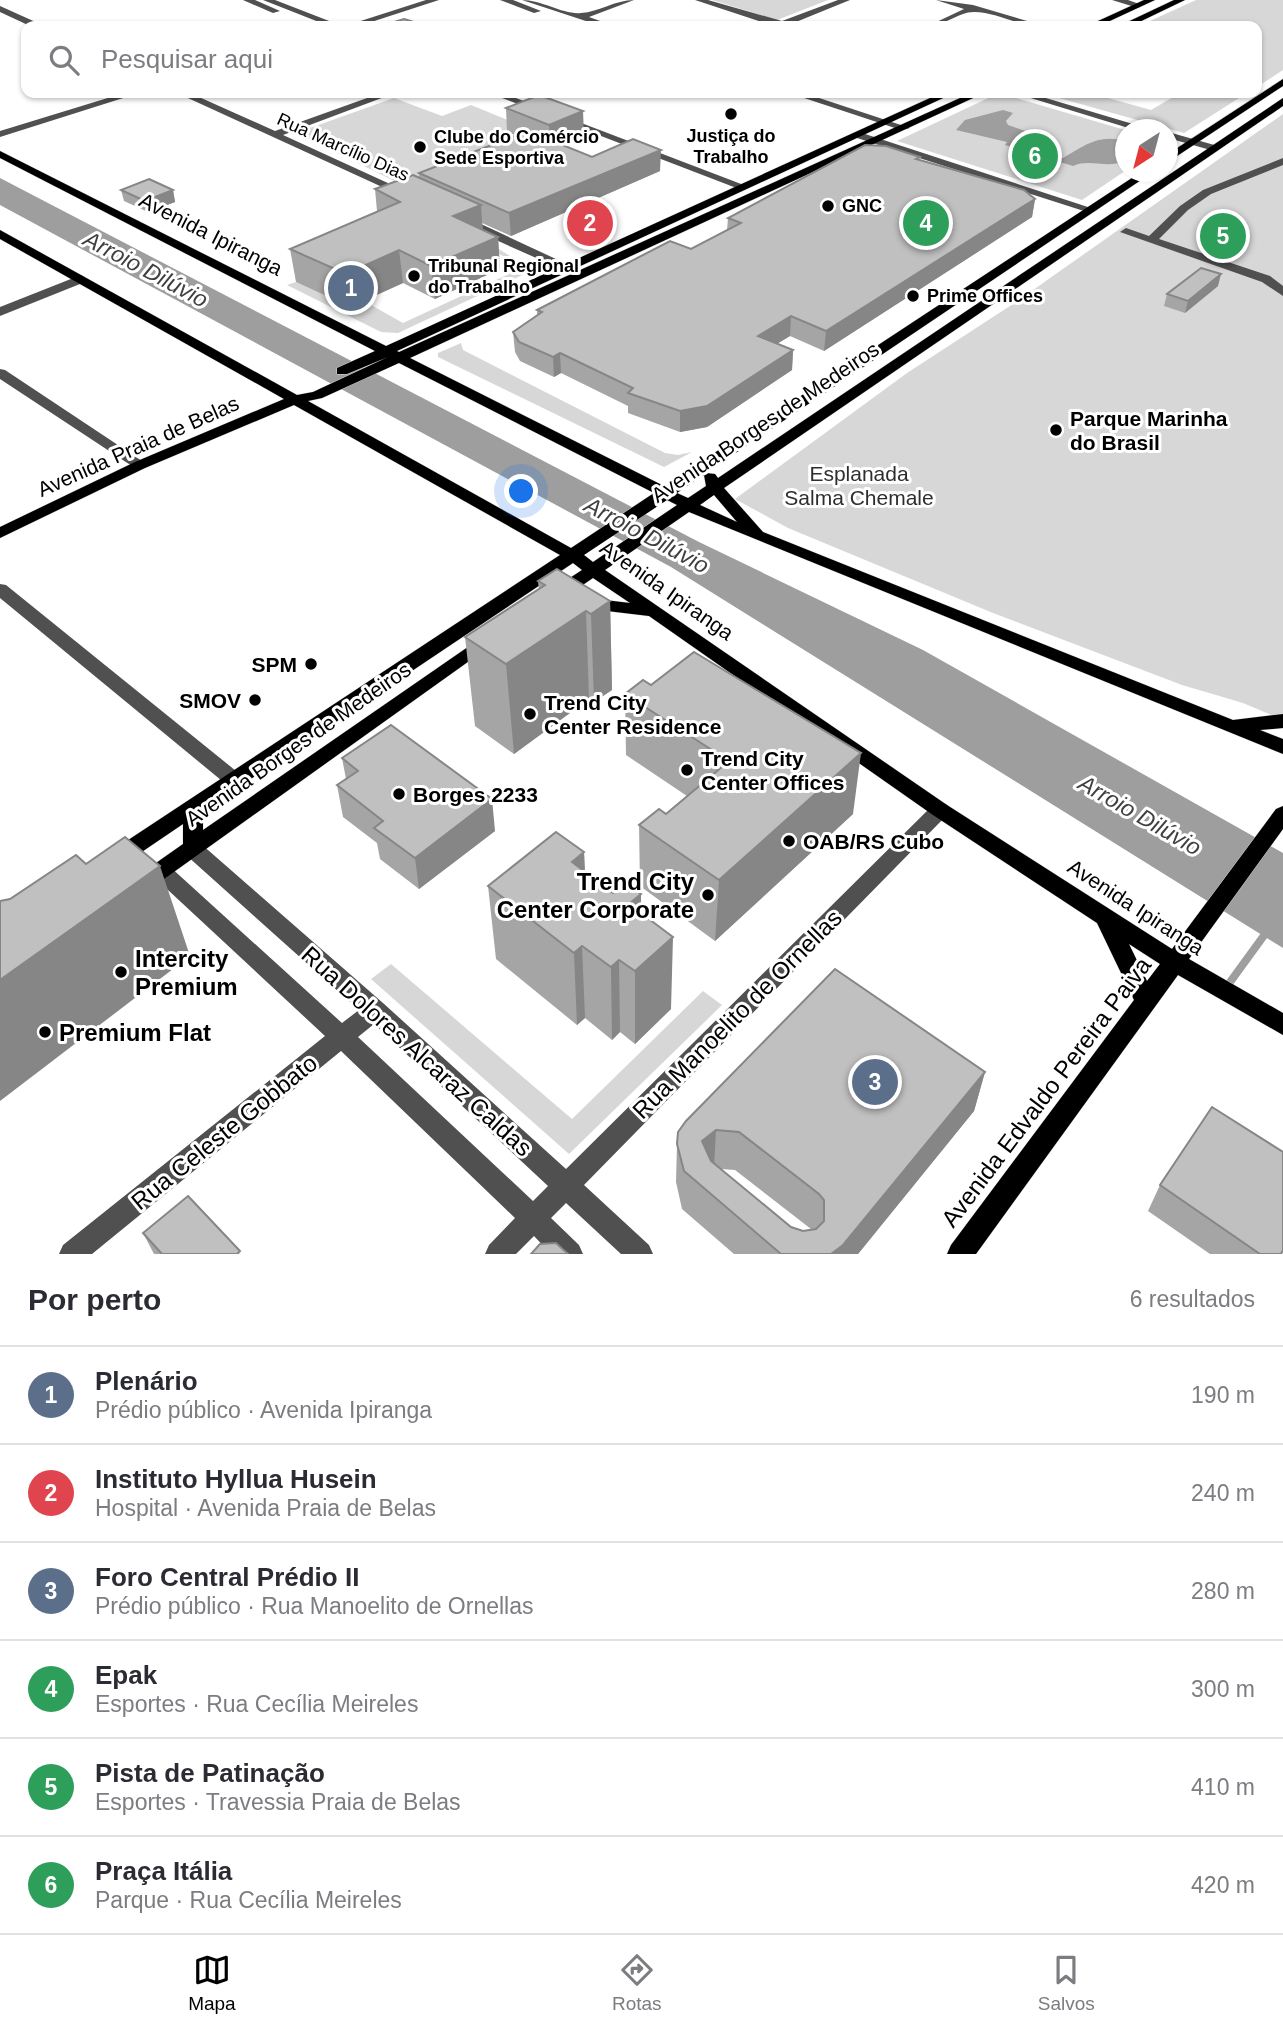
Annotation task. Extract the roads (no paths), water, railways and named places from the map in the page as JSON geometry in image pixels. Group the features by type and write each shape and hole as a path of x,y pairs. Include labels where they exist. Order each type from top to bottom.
{"main road":[{"path":"1103,21 1151,0"},
{"path":"1135,21 1181,0"},
{"path":"1262,96 1283,82"},
{"name":"Avenida Praia de Belas","path":"0,533 141,465 294,400 384,358 422,333 938,98"},
{"path":"399,358 968,98"},
{"path":"1178,152 1259,98"},
{"name":"Avenida Borges de Medeiros","path":"656,612 594,604 552,604 594,569 687,504 1283,101"},
{"name":"Avenida Ipiranga","path":"0,154 358,337 384,358 399,358 687,504 758,536 1283,747"},
{"name":"Avenida Borges de Medeiros","path":"101,869 1133,182"},
{"name":"Avenida Ipiranga","path":"0,233 572,555 940,810 1176,963 1283,1025"},
{"path":"358,337 422,333"},
{"name":"Avenida Praia de Belas","path":"312,392 368,358 384,358"},
{"path":"705,465 714,486 758,536"},
{"name":"Avenida Borges de Medeiros","path":"127,894 504,631"},
{"path":"1233,726 1283,721"},
{"path":"192,849 193,808"},
{"name":"Avenida Edvaldo Pereira Paiva","path":"960,1254 1283,814"},
{"path":"1105,917 1146,1002"}],"street":[{"path":"247,0 304,21"},
{"path":"267,0 324,21"},
{"path":"366,21 435,0"},
{"path":"503,0 574,21"},
{"path":"526,0 576,21"},
{"path":"585,21 630,0"},
{"path":"699,0 766,21"},
{"path":"794,21 846,0"},
{"path":"940,0 1021,21"},
{"path":"1116,0 1138,5"},
{"path":"943,21 973,8"},
{"path":"0,9 26,21"},
{"path":"0,134 118,98"},
{"name":"Rua Marcílio Dias","path":"193,98 417,199"},
{"path":"273,135 376,98"},
{"path":"512,98 653,144 749,184"},
{"path":"526,98 642,148 749,184"},
{"path":"810,98 905,128"},
{"path":"840,98 899,116"},
{"path":"1036,98 1115,121"},
{"path":"859,135 1091,210"},
{"path":"1178,138 1214,148"},
{"path":"642,148 653,144"},
{"path":"1151,240 1184,208 1207,192 1283,160"},
{"path":"446,213 567,267"},
{"path":"1098,225 1266,279 1283,292"},
{"path":"0,312 81,279"},
{"path":"0,373 141,465"},
{"path":"0,589 234,780"},
{"name":"Rua Manoelito de Ornellas","path":"534,1219 940,810"},
{"name":"Rua Dolores Alcaraz Caldas","path":"192,849 375,1010 640,1254"},
{"name":"Rua Dolores Alcaraz Caldas","path":"161,871 342,1037 570,1254"},
{"name":"Rua Celeste Gobbato","path":"72,1254 375,1010"},
{"path":"498,1254 534,1219"}],"water":[{"path":"1003,110 1013,113 1006,121 1008,125 1028,132 1043,152 1063,158 1092,142 1115,139 1115,164 1086,163 1073,166 1005,145 1007,142 956,130 965,120"},
{"name":"Arroio Dilúvio","path":"0,178 699,542 923,650 1283,853 1283,948 671,567 0,205"}],"waterway":[{"path":"1225,989 1268,930"}],"place":[{"name":"Justiça do Trabalho","path":"731,114"},
{"name":"Clube do Comércio Sede Esportiva","path":"420,147"},
{"name":"Praça Itália","path":"1035,156"},
{"name":"GNC","path":"828,206"},
{"name":"Instituto Hyllua Husein","path":"590,223"},
{"name":"Epak","path":"926,223"},
{"name":"Pista de Patinação","path":"1223,236"},
{"name":"Tribunal Regional do Trabalho","path":"414,276"},
{"name":"Plenário","path":"351,288"},
{"name":"Prime Offices","path":"913,296"},
{"name":"Parque Marinha do Brasil","path":"1056,430"},
{"name":"SPM","path":"311,664"},
{"name":"SMOV","path":"255,700"},
{"name":"Trend City Center Residence","path":"530,714"},
{"name":"Trend City Center Offices","path":"687,770"},
{"name":"Borges 2233","path":"399,794"},
{"name":"OAB/RS Cubo","path":"789,841"},
{"name":"Trend City Center Corporate","path":"708,895"},
{"name":"Intercity Premium","path":"121,972"},
{"name":"Premium Flat","path":"45,1032"},
{"name":"Foro Central Prédio II","path":"875,1082"}],"park label":[{"name":"Esplanada Salma Chemale","path":"859,485"}]}
